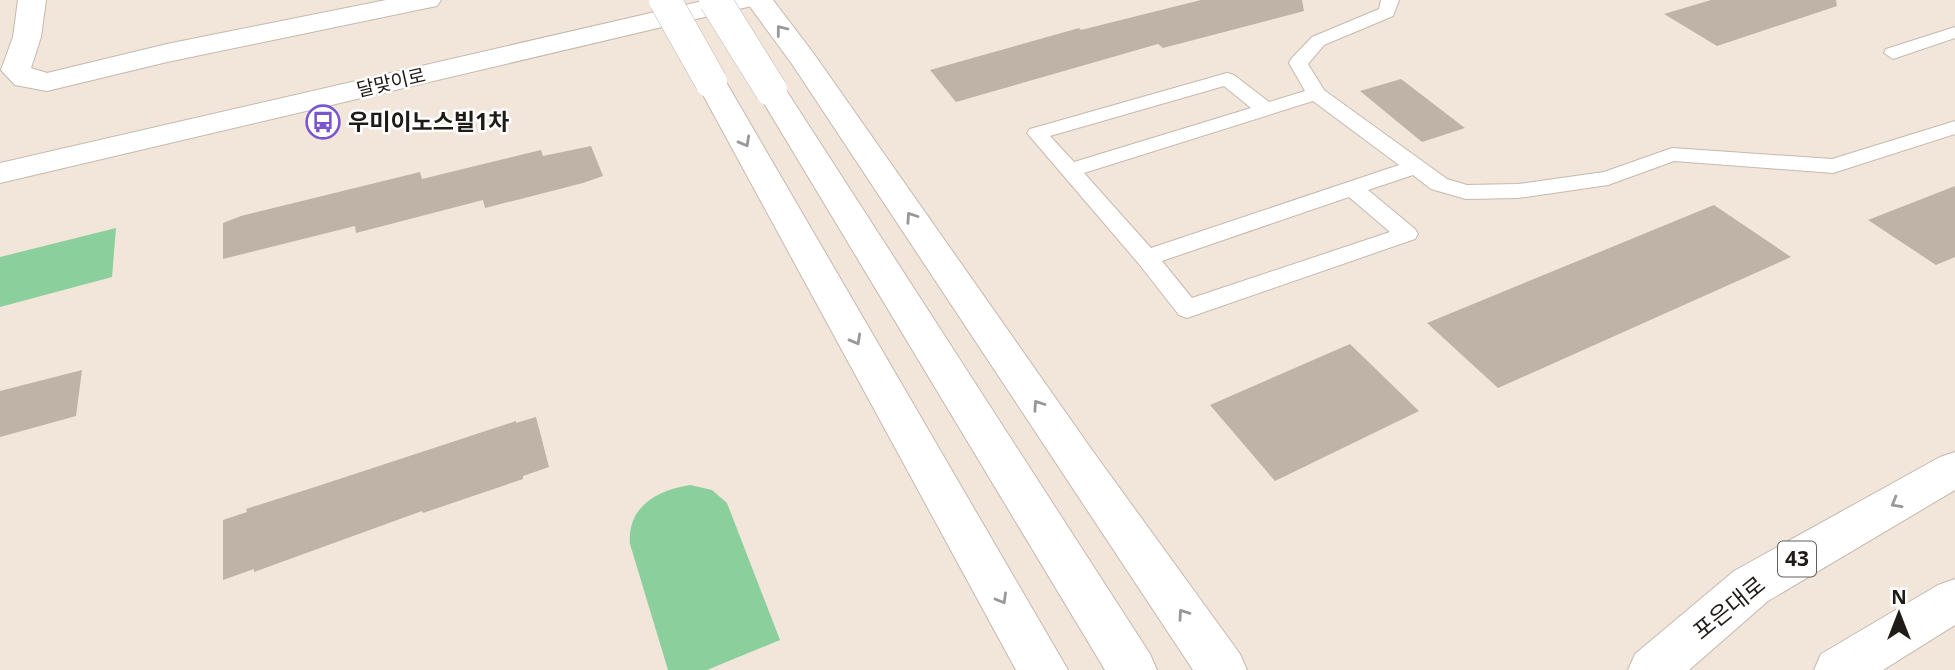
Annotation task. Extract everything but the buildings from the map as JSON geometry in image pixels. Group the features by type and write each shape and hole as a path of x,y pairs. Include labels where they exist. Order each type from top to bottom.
{"main road":[{"path":"20,1 27,37 16,70 21,76 35,82 47,82 167,53 427,0"},
{"path":"665,0 1042,670"},
{"name":"달맞이로","path":"0,173 707,6 743,0"},
{"path":"759,0 804,60 1222,670"},
{"path":"707,6 1132,670"},
{"name":"포은대로","path":"1653,670 1751,586 1955,469"},
{"path":"1839,670 1955,600"}],"lane":[{"path":"1390,0 1387,12 1318,41 1298,63 1316,94 1439,184 1466,192 1518,191 1608,178 1672,154 1833,166 1955,127"},
{"path":"1893,53 1955,32"},
{"path":"1266,110 1227,79 1037,133 1147,258 1187,309 1407,234 1352,188"},
{"path":"1070,170 1316,94"},
{"path":"1147,258 1415,167"}],"green space":[{"path":"116,228 112,277 0,307 0,257"},
{"path":"690,485 712,490 727,503 780,640 707,670 668,670 630,544 630,531 639,510 647,502 667,491"}],"place":[{"name":"우미이노스빌1차","path":"323,122"}]}
